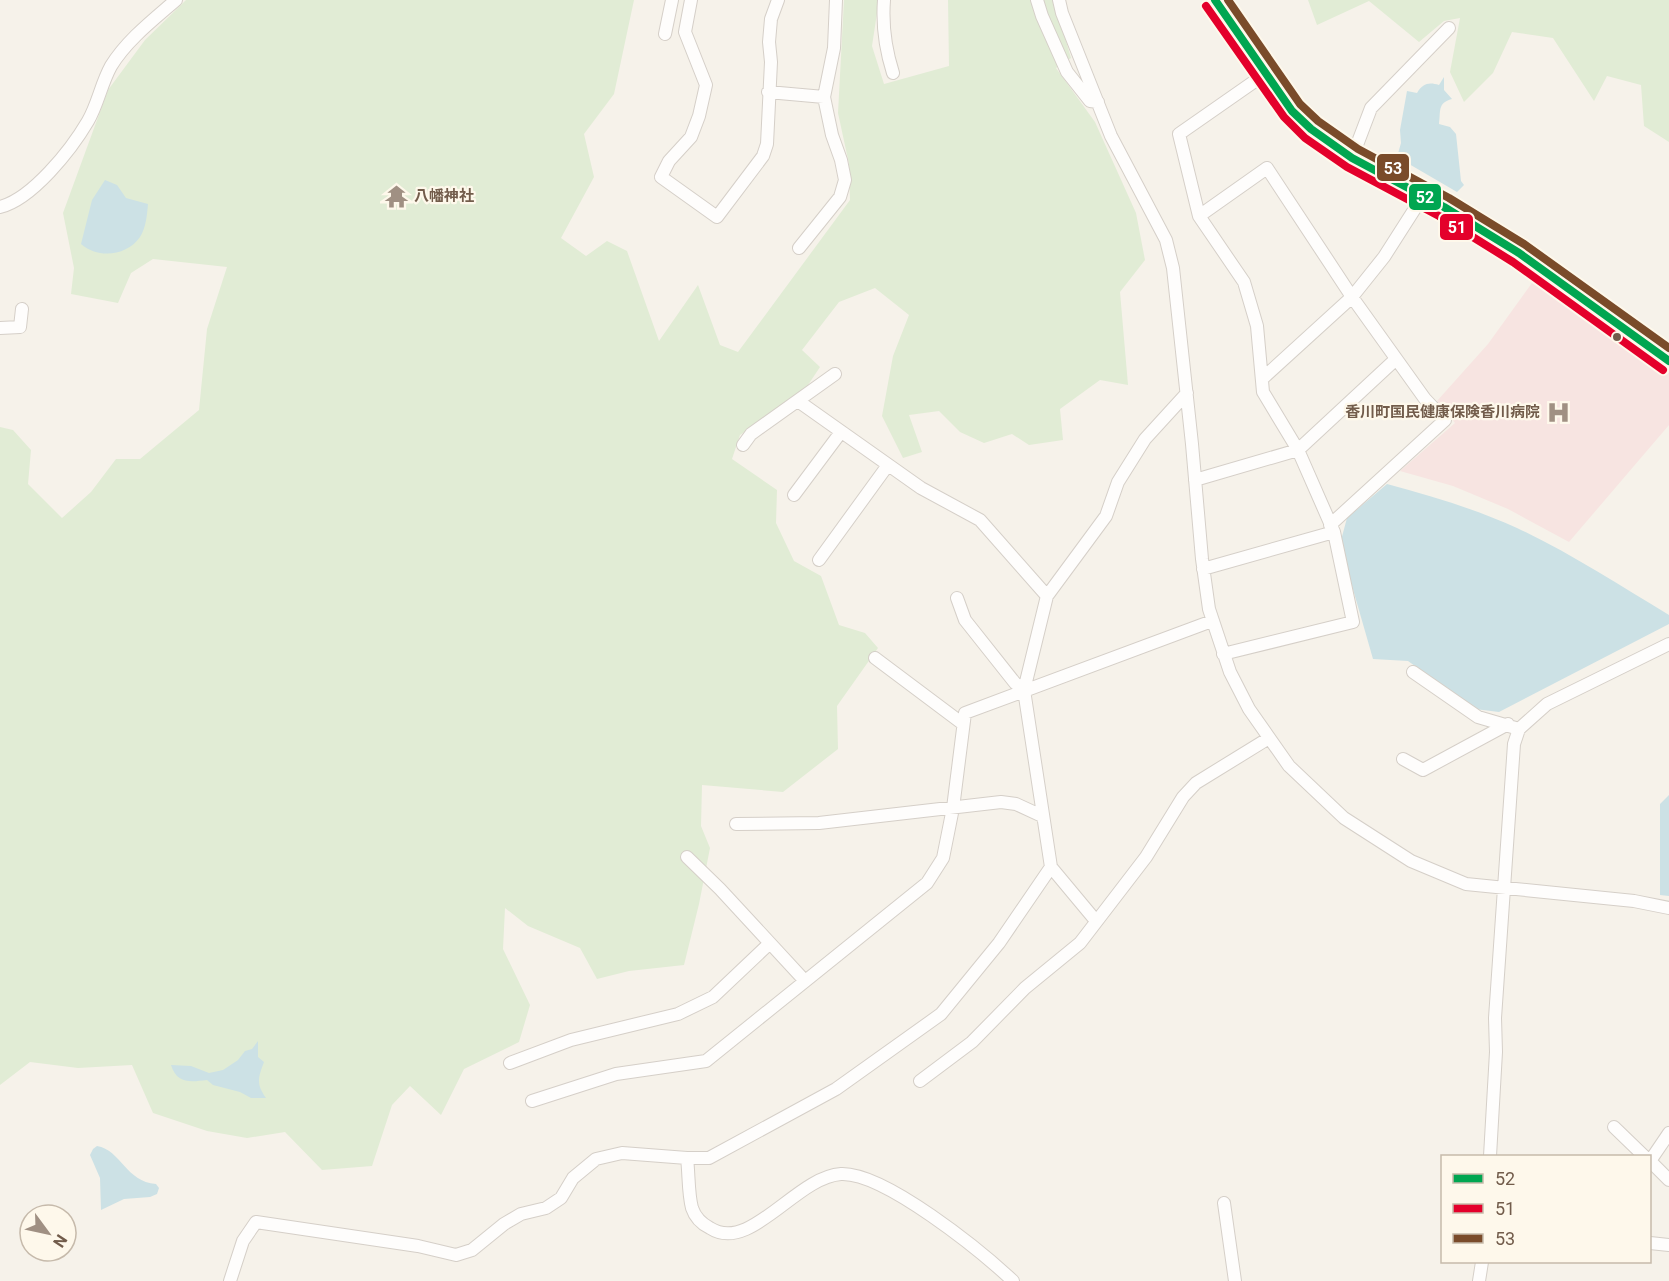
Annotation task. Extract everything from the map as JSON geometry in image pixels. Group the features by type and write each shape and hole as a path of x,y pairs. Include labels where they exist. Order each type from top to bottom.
{"main road":[{"path":"1215,0 1292,111 1311,129 1352,158 1423,196 1519,253 1669,361"}],"street":[{"path":"0,207 10,205 28,194 46,175 88,121 108,74 121,52 135,36 176,0"},
{"path":"665,34 672,0"},
{"path":"691,0 686,32 706,85 699,116 691,137 669,161 661,177 717,217 763,156 767,144 771,62 768,42 771,19 778,0"},
{"path":"800,248 840,197 845,180 824,97 834,48 836,0"},
{"path":"884,0 882,22 886,53 893,73"},
{"path":"1037,0 1067,72 1089,101 1098,102"},
{"path":"1059,0 1062,13 1111,136 1166,240 1173,268 1203,569 1212,621 1223,654 1249,709 1289,766 1344,818 1411,861 1466,884 1634,901 1669,908"},
{"path":"1352,158 1371,108 1449,28"},
{"path":"1223,654 1353,622 1332,529 1298,450 1263,392 1257,326 1244,282 1198,216 1179,134 1265,74"},
{"path":"768,92 824,97"},
{"path":"1198,216 1267,168 1352,297 1425,399 1445,420 1332,529 1203,569"},
{"path":"1262,379 1352,297 1384,257 1423,196"},
{"path":"0,328 20,327 22,309"},
{"path":"1195,480 1298,450 1396,359"},
{"path":"743,445 751,434 835,374"},
{"path":"1096,921 1051,867 1024,690 1047,596 1106,516 1118,482 1145,439 1187,393"},
{"path":"798,401 921,488 980,520 1047,596"},
{"path":"794,495 841,432"},
{"path":"819,560 888,465"},
{"path":"957,598 965,620 1015,683 1024,690"},
{"path":"532,1101 616,1074 706,1061 927,883 943,858 953,808 965,713 1212,621"},
{"path":"1403,759 1423,770 1514,726 1547,704 1669,644"},
{"path":"875,658 963,724"},
{"path":"1413,672 1478,717 1514,726"},
{"path":"1490,1155 1496,1052 1495,1018 1514,726"},
{"path":"920,1081 972,1042 1025,988 1080,943 1146,857 1184,797 1196,783 1269,738"},
{"path":"736,824 819,823 1001,802 1016,804 1042,816"},
{"path":"687,857 720,889 805,981"},
{"path":"230,1281 243,1240 256,1222 418,1246 456,1255 472,1250 521,1214 546,1208 561,1198 573,1178 596,1159 622,1153 710,1158 836,1089 941,1014 999,943 1051,867"},
{"path":"510,1063 571,1041 678,1014 713,997 770,943"},
{"path":"1614,1127 1643,1155"},
{"path":"1651,1160 1669,1133"},
{"path":"687,1158 693,1209 700,1222 713,1231 729,1235 746,1231 817,1180 841,1174 861,1176 897,1193 963,1238 1013,1281"},
{"path":"1651,1162 1669,1180"},
{"path":"1224,1203 1235,1281"},
{"path":"1651,1243 1669,1245"},
{"path":"1479,1281 1482,1263"}],"shaded area":[{"path":"1444,77 1444,90 1452,99 1442,105 1439,124 1450,127 1456,134 1461,181 1464,185 1457,192 1397,157 1401,143 1400,130 1407,91 1417,93 1426,84 1439,85"},
{"path":"105,180 117,185 126,198 148,204 145,226 140,237 120,252 96,252 81,244 92,200"},
{"name":"香川町国民健康保険香川病院","path":"1537,276 1669,373 1669,425 1569,542 1508,509 1453,486 1400,471 1455,423 1437,401 1488,344"},
{"path":"1387,484 1437,498 1517,528 1556,548 1669,615 1669,624 1499,712 1475,709 1408,661 1373,659 1340,544 1347,518"},
{"path":"1669,795 1669,896 1660,895 1660,804"},
{"path":"258,1041 258,1057 264,1062 259,1085 266,1098 251,1098 240,1092 213,1085 207,1080 181,1079 171,1065 191,1066 209,1073 223,1070 238,1060 245,1051 252,1049"},
{"path":"97,1146 112,1153 138,1178 156,1184 159,1188 157,1194 150,1197 124,1199 101,1210 100,1178 90,1155"}],"green space":[{"path":"186,0 634,0 614,94 584,134 594,177 561,238 586,256 607,241 627,251 659,341 698,285 720,345 738,352 850,200 849,164 838,113 844,0 879,0 872,46 884,84 949,66 948,0 1054,0 1071,58 1056,68 1095,122 1136,213 1145,260 1120,292 1128,385 1100,380 1060,409 1063,440 1029,445 1012,434 984,443 960,432 939,411 909,415 922,452 903,458 882,416 893,356 909,315 875,288 839,302 802,350 820,367 802,394 740,435 732,459 777,490 776,523 794,561 821,576 839,625 865,633 878,648 837,706 838,749 783,792 702,785 701,826 710,848 684,965 629,971 597,979 580,948 528,926 505,908 503,949 530,1005 519,1042 464,1069 441,1115 410,1086 392,1105 372,1166 322,1170 285,1132 247,1138 207,1131 153,1113 132,1065 78,1068 30,1062 0,1085 0,427 13,430 31,450 28,484 62,518 91,492 116,459 140,459 199,410 207,329 227,267 153,259 131,273 118,303 71,294 74,268 63,213 108,90 145,40"},
{"path":"1308,0 1669,0 1669,142 1644,126 1641,85 1607,76 1594,101 1553,38 1512,32 1493,73 1464,102 1450,72 1460,18 1444,21 1419,42 1369,1 1317,25"}],"transit line":[{"name":"52","path":"1215,0 1292,111 1311,129 1352,158 1444,207 1519,253 1669,361"},
{"name":"53","path":"1228,0 1300,104 1318,121 1358,149 1449,198 1524,244 1669,348"},
{"name":"51","path":"1206,6 1284,117 1305,138 1347,167 1439,216 1513,262 1663,370"}],"place":[{"name":"八幡神社","path":"396,196"},
{"name":"香川町国民健康保険香川病院","path":"1558,412"}]}
